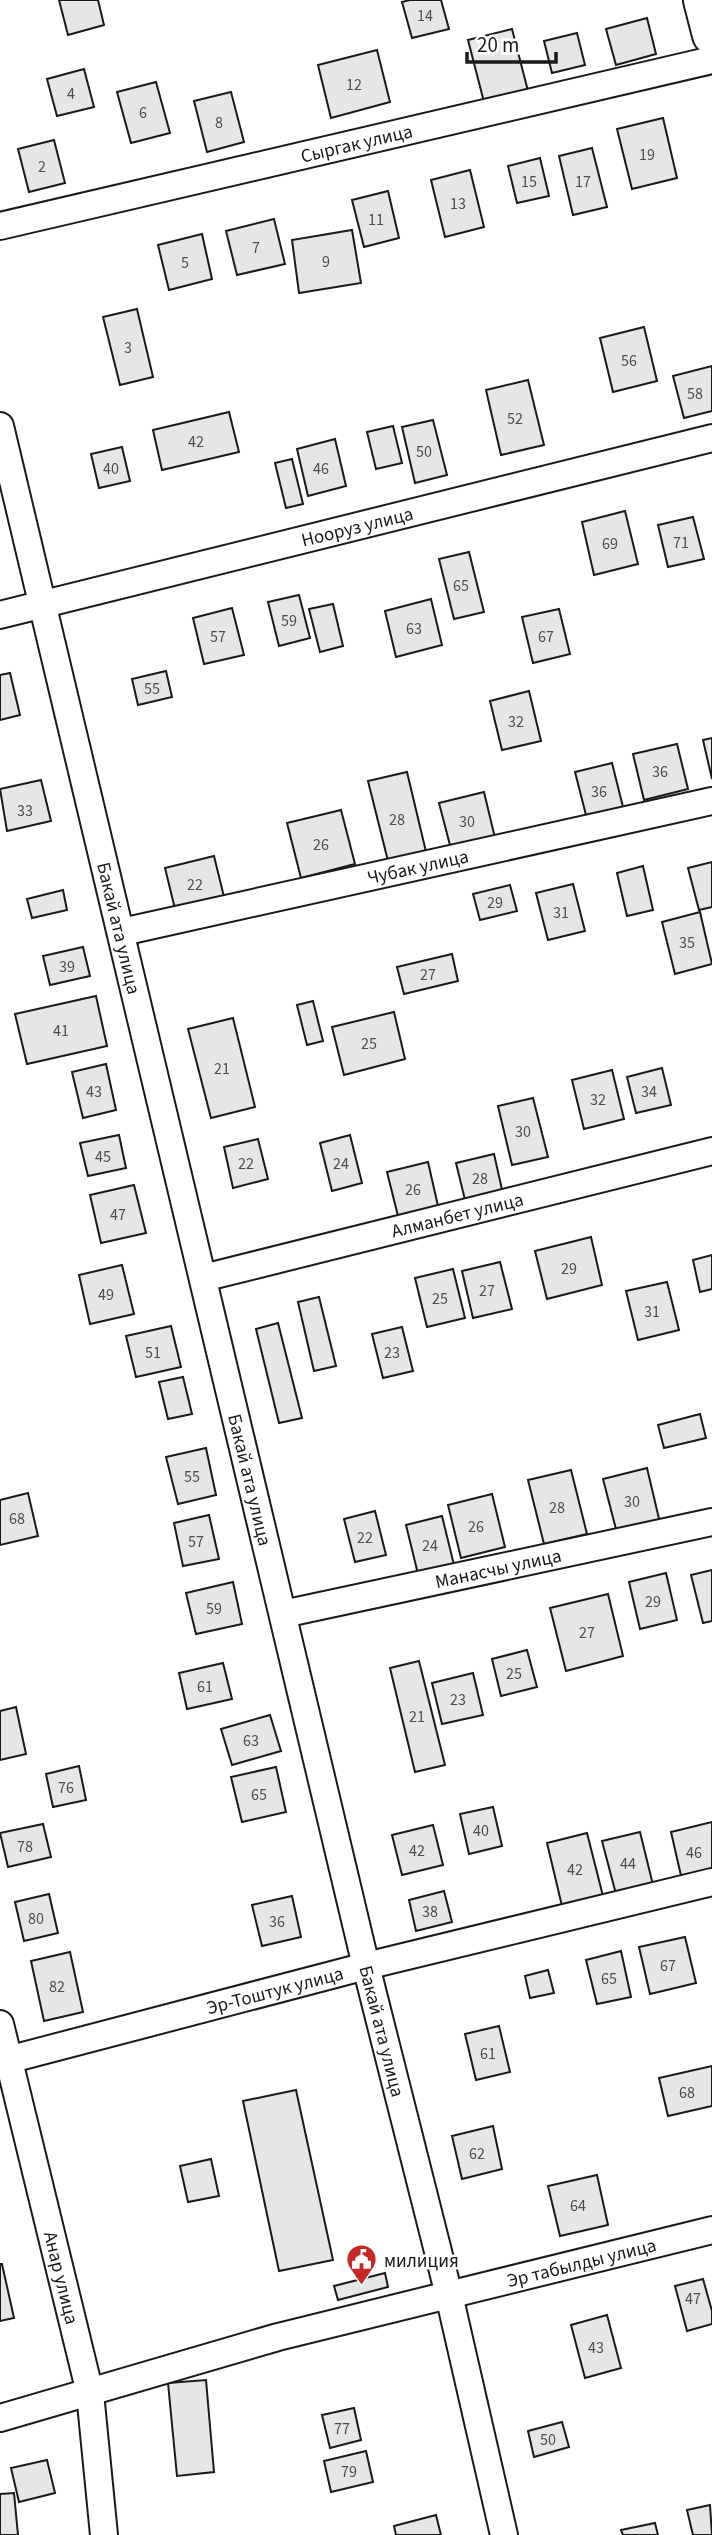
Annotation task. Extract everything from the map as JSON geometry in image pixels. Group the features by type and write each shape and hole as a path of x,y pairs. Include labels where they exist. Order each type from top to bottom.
{"street":[{"path":"703,0 712,35"},
{"name":"Сыргак улица","path":"0,226 712,60"},
{"name":"Бакай ата улица","path":"0,426 366,1966 449,2294 504,2535"},
{"name":"Нооруз улица","path":"0,615 712,438"},
{"name":"Чубак улица","path":"122,932 712,801"},
{"name":"Алманбет улица","path":"203,1278 712,1151"},
{"name":"Манасчы улица","path":"284,1614 712,1522"},
{"name":"Эр-Тоштук улица","path":"4,2062 366,1966 712,1881"},
{"name":"Анар улица","path":"0,2024 4,2062 90,2393 104,2535"},
{"name":"Эр табылды улица","path":"90,2393 278,2337 712,2230"},
{"path":"0,2418 90,2393"}],"building":[{"path":"59,0 98,0 104,25 68,35"},
{"path":"441,0 449,29 412,38 402,2"},
{"path":"647,18 656,54 616,65 606,29"},
{"path":"512,29 528,91 484,102 468,40"},
{"path":"577,33 585,65 552,73 544,41"},
{"path":"377,50 390,102 331,118 318,65"},
{"path":"84,69 94,107 57,116 47,79"},
{"path":"156,82 170,133 131,143 117,92"},
{"path":"231,92 244,142 207,152 194,101"},
{"path":"663,118 677,178 632,189 617,129"},
{"path":"54,140 65,183 29,192 18,149"},
{"path":"592,148 607,207 573,215 559,156"},
{"path":"540,158 549,196 517,203 508,166"},
{"path":"470,170 484,227 445,237 431,180"},
{"path":"388,191 399,238 364,247 352,200"},
{"path":"274,219 285,264 237,275 226,231"},
{"path":"352,230 361,283 299,293 292,240"},
{"path":"202,234 212,279 169,290 158,245"},
{"path":"137,309 153,377 120,385 103,317"},
{"path":"644,327 657,381 613,392 600,338"},
{"path":"712,366 712,411 684,418 673,376"},
{"path":"528,380 544,445 501,455 486,390"},
{"path":"229,412 239,452 162,470 153,430"},
{"path":"433,420 447,475 415,483 402,427"},
{"path":"393,426 402,463 376,469 367,432"},
{"path":"335,439 346,486 308,496 297,449"},
{"path":"122,447 130,481 99,488 91,454"},
{"path":"292,459 303,504 286,508 275,463"},
{"path":"625,511 638,564 594,575 582,522"},
{"path":"693,517 704,559 668,567 658,525"},
{"path":"469,552 484,612 454,619 439,559"},
{"path":"299,595 310,638 279,646 268,602"},
{"path":"431,599 442,645 396,657 385,611"},
{"path":"333,604 343,646 320,652 309,609"},
{"path":"232,608 244,655 204,664 193,618"},
{"path":"559,609 570,654 533,663 522,617"},
{"path":"166,671 172,697 138,705 132,679"},
{"path":"10,673 20,715 0,720 0,675"},
{"path":"529,691 541,741 502,750 490,701"},
{"path":"712,738 712,779 703,740"},
{"path":"677,744 688,789 644,800 633,754"},
{"path":"612,763 624,811 587,819 575,772"},
{"path":"407,772 427,856 389,865 368,781"},
{"path":"41,780 51,821 7,831 0,789"},
{"path":"484,792 495,838 451,849 439,803"},
{"path":"341,810 355,864 301,878 287,823"},
{"path":"214,856 225,901 176,913 165,868"},
{"path":"712,862 712,907 699,910 688,868"},
{"path":"643,866 653,910 627,916 617,873"},
{"path":"573,884 585,931 548,940 536,893"},
{"path":"510,885 517,911 480,920 473,894"},
{"path":"63,890 67,910 32,918 27,899"},
{"path":"700,912 712,964 675,974 662,922"},
{"path":"83,947 90,976 50,985 43,956"},
{"path":"452,954 458,981 404,994 397,967"},
{"path":"96,996 107,1046 27,1064 15,1014"},
{"path":"313,1001 323,1041 307,1045 297,1005"},
{"path":"394,1012 405,1059 344,1075 332,1027"},
{"path":"233,1018 255,1107 211,1118 188,1029"},
{"path":"106,1064 116,1110 83,1118 72,1072"},
{"path":"662,1068 671,1105 636,1113 627,1077"},
{"path":"612,1070 624,1119 584,1129 572,1080"},
{"path":"533,1098 548,1157 512,1165 498,1106"},
{"path":"119,1135 126,1168 88,1176 80,1143"},
{"path":"350,1135 362,1183 332,1191 320,1143"},
{"path":"258,1139 268,1179 233,1188 224,1147"},
{"path":"494,1154 503,1194 466,1204 456,1163"},
{"path":"428,1162 438,1206 398,1216 387,1172"},
{"path":"134,1185 146,1233 101,1243 90,1195"},
{"path":"591,1237 602,1285 547,1299 535,1251"},
{"path":"712,1255 712,1289 700,1292 693,1260"},
{"path":"500,1262 512,1309 473,1318 462,1271"},
{"path":"122,1265 134,1314 90,1324 79,1275"},
{"path":"453,1269 465,1318 427,1327 415,1278"},
{"path":"667,1282 679,1330 638,1340 626,1291"},
{"path":"319,1297 336,1366 314,1371 298,1302"},
{"path":"278,1323 302,1418 279,1423 256,1329"},
{"path":"171,1326 181,1367 136,1377 126,1336"},
{"path":"402,1327 413,1371 383,1378 372,1334"},
{"path":"183,1377 192,1414 168,1419 159,1382"},
{"path":"700,1414 706,1438 664,1448 658,1425"},
{"path":"206,1448 216,1495 178,1504 166,1457"},
{"path":"647,1468 660,1523 617,1533 603,1479"},
{"path":"571,1470 587,1534 544,1544 528,1480"},
{"path":"28,1493 38,1536 0,1545 0,1500"},
{"path":"492,1494 505,1547 461,1558 448,1505"},
{"path":"375,1511 386,1555 355,1562 344,1519"},
{"path":"209,1515 219,1559 183,1566 174,1523"},
{"path":"442,1516 454,1565 418,1574 406,1525"},
{"path":"712,1570 712,1621 703,1623 691,1575"},
{"path":"666,1573 677,1620 640,1629 629,1582"},
{"path":"233,1582 242,1624 196,1634 186,1593"},
{"path":"608,1594 623,1656 566,1671 550,1608"},
{"path":"527,1650 537,1687 501,1696 492,1659"},
{"path":"419,1661 445,1765 415,1772 390,1668"},
{"path":"223,1663 232,1699 187,1709 179,1673"},
{"path":"473,1673 483,1715 442,1724 432,1683"},
{"path":"16,1707 26,1754 0,1760 0,1711"},
{"path":"270,1715 281,1751 232,1765 221,1729"},
{"path":"79,1766 86,1800 53,1807 46,1774"},
{"path":"276,1767 286,1812 242,1822 231,1777"},
{"path":"493,1807 502,1846 469,1854 460,1814"},
{"path":"712,1822 712,1872 682,1880 671,1832"},
{"path":"43,1824 51,1857 8,1867 0,1833"},
{"path":"433,1825 443,1865 402,1875 392,1835"},
{"path":"640,1832 653,1885 616,1894 602,1841"},
{"path":"587,1833 603,1896 562,1906 547,1843"},
{"path":"444,1891 452,1922 416,1931 409,1900"},
{"path":"49,1894 58,1933 24,1941 15,1902"},
{"path":"292,1896 301,1937 262,1946 252,1905"},
{"path":"685,1937 696,1983 650,1994 639,1947"},
{"path":"621,1951 631,1997 597,2004 586,1960"},
{"path":"70,1952 83,2012 44,2021 31,1961"},
{"path":"548,1970 554,1993 530,1998 525,1976"},
{"path":"499,2026 510,2072 476,2080 465,2034"},
{"path":"712,2066 712,2106 668,2116 659,2078"},
{"path":"296,2090 333,2260 279,2271 243,2101"},
{"path":"493,2126 502,2169 462,2179 452,2136"},
{"path":"211,2159 219,2196 188,2202 180,2166"},
{"path":"597,2175 608,2225 560,2236 548,2186"},
{"path":"0,2264 14,2318 0,2321"},
{"name":"милиция","path":"385,2273 388,2287 338,2300 334,2286"},
{"path":"703,2279 712,2311 712,2324 687,2331 675,2286"},
{"path":"607,2315 621,2368 585,2378 571,2325"},
{"path":"206,2380 214,2472 177,2476 168,2383"},
{"path":"354,2408 361,2440 330,2448 322,2415"},
{"path":"562,2422 569,2447 534,2457 528,2431"},
{"path":"366,2451 373,2482 331,2492 324,2461"},
{"path":"47,2460 55,2493 19,2502 11,2468"},
{"path":"14,2493 18,2535 0,2535 0,2494"},
{"path":"710,2505 712,2535 693,2535 687,2510"},
{"path":"436,2515 441,2535 396,2535 394,2526"},
{"path":"655,2523 658,2535 623,2535 621,2530"}],"place":[{"name":"милиция","path":"361,2287"}]}
